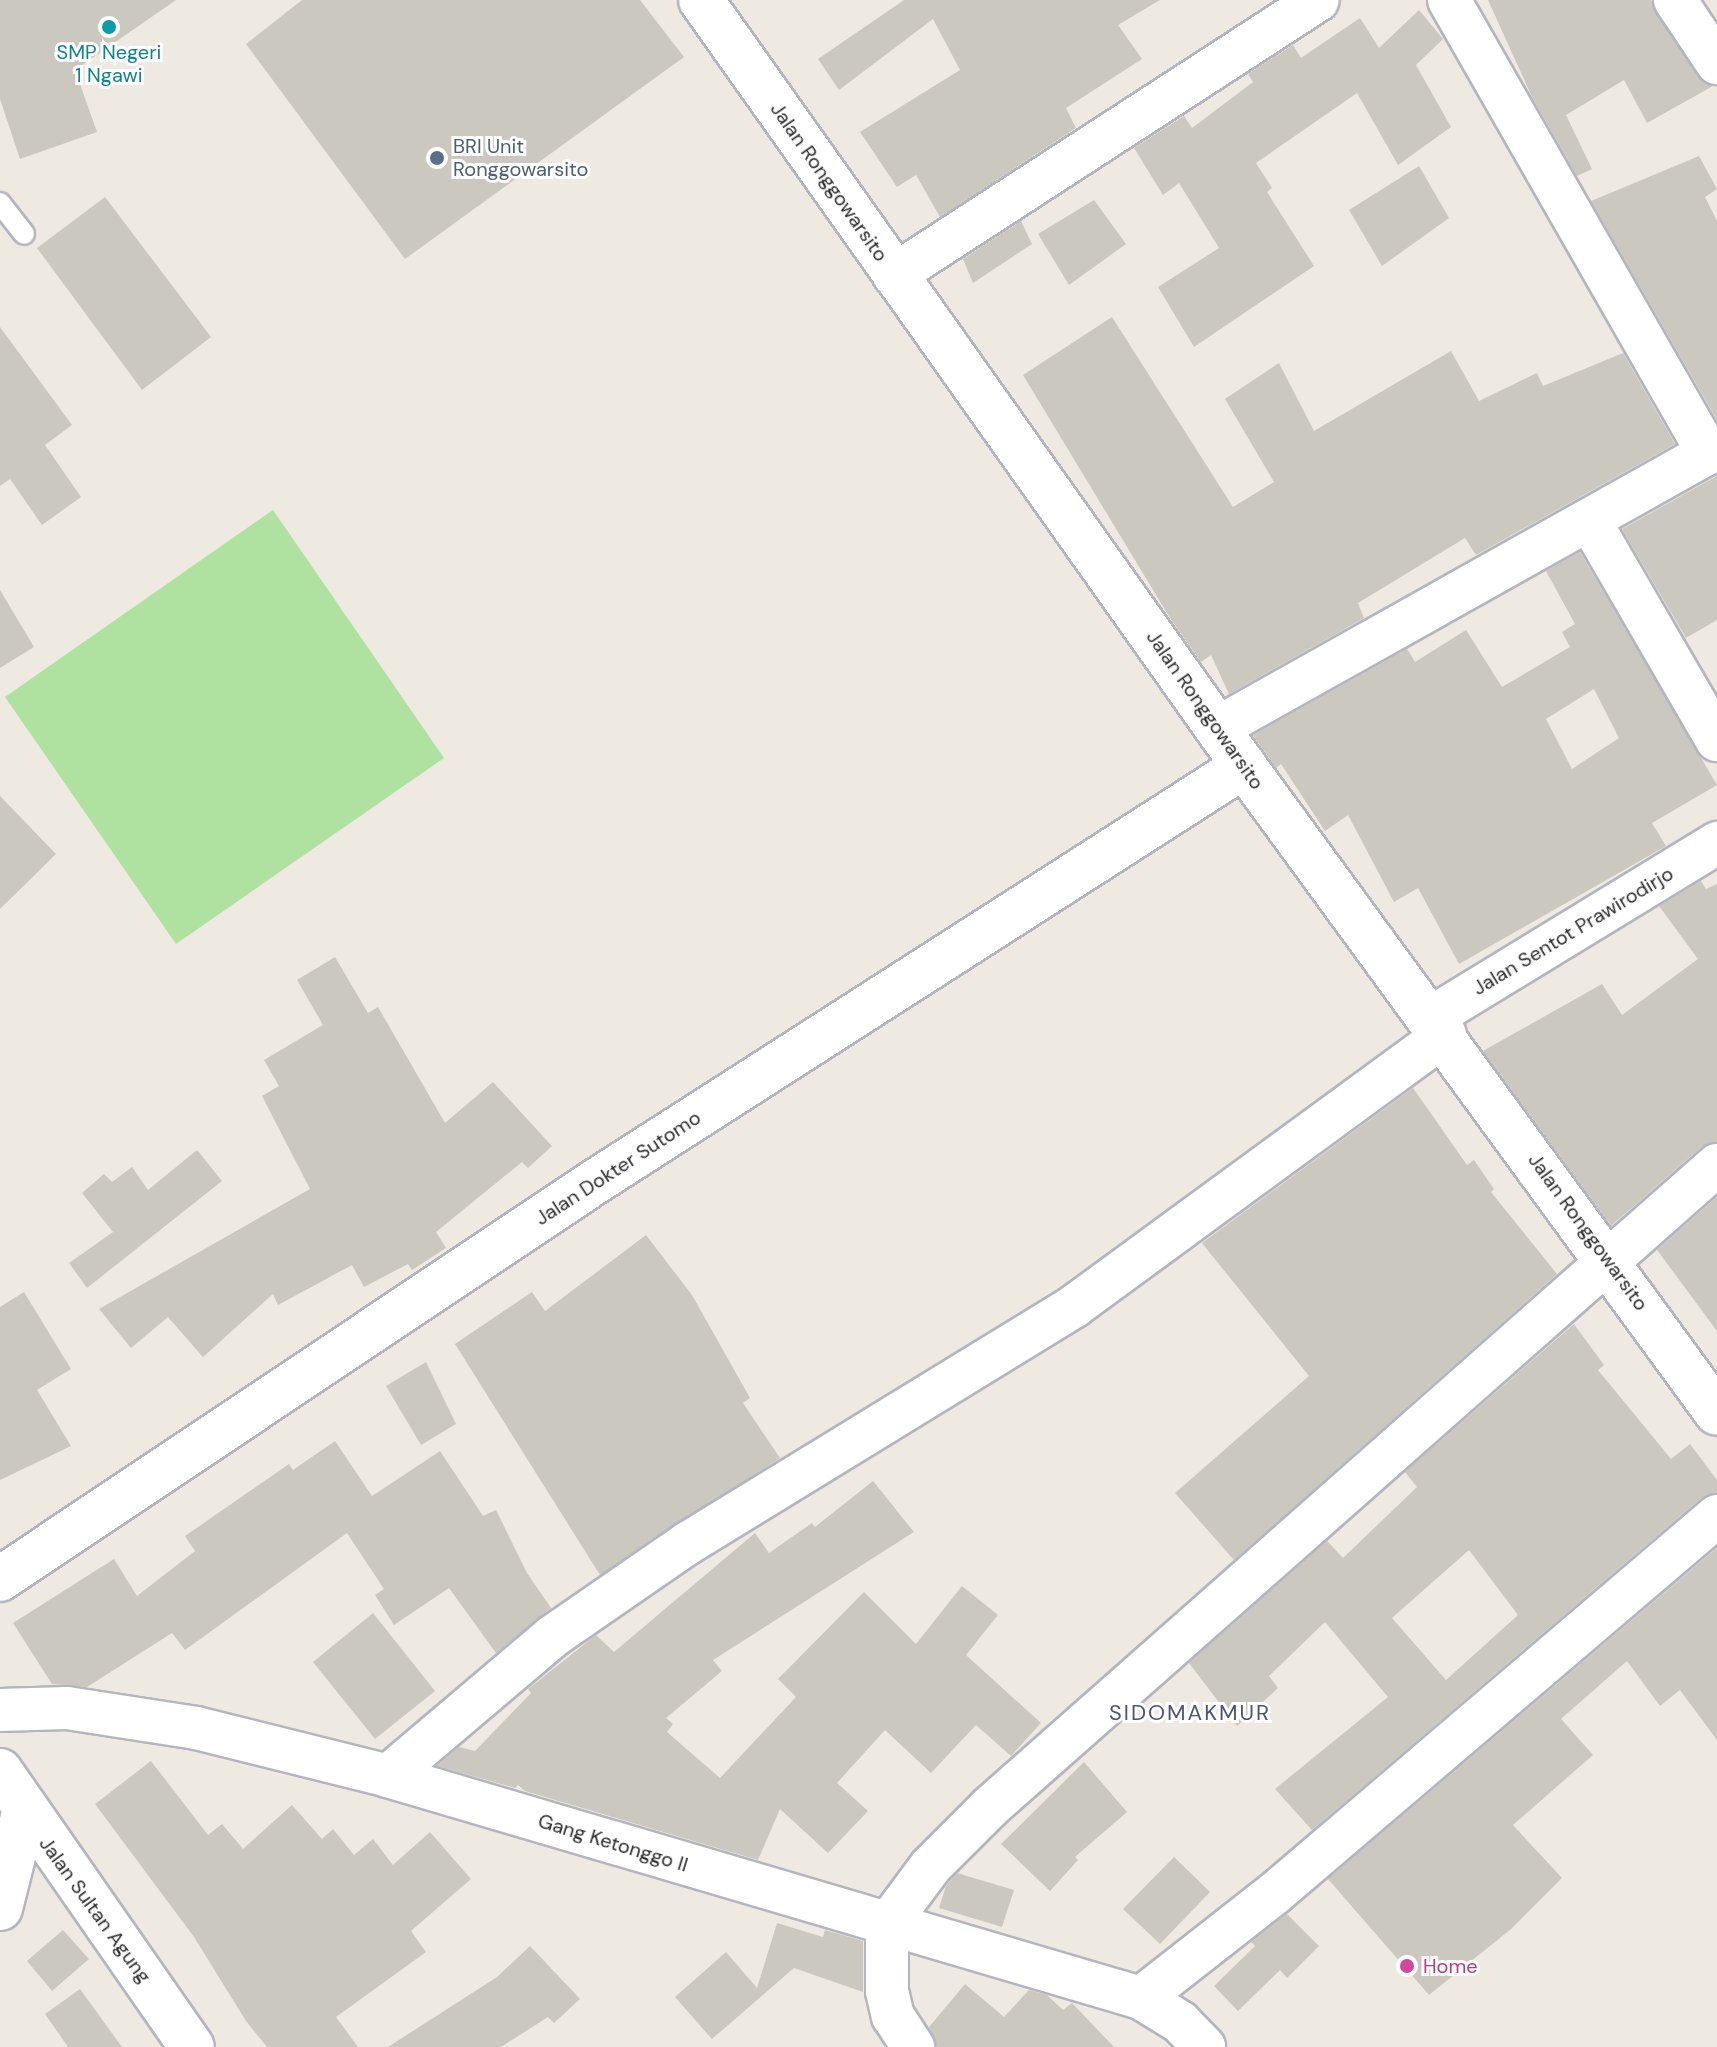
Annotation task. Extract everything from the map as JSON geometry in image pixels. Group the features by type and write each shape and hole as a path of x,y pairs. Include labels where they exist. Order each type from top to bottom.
{"street":[{"name":"Jalan Ronggowarsito","path":"701,0 1244,766 1611,1263 1717,1413"},
{"path":"894,275 1318,0"},
{"path":"1219,727 1591,523 1713,451 1449,0"},
{"path":"1675,0 1717,63"},
{"path":"1591,523 1717,740"},
{"name":"Jalan Dokter Sutomo","path":"0,1579 590,1185 1244,766"},
{"name":"Jalan Sentot Prawirodirjo","path":"388,1776 553,1636 688,1543 1073,1307 1437,1027 1717,843"},
{"path":"913,2047 893,2016 887,1991 887,1925 931,1866 990,1807 1611,1263 1717,1165"},
{"path":"1141,1998 1275,1893 1717,1516"},
{"name":"Gang Ketonggo II","path":"0,1710 67,1708 196,1728 388,1776 1141,1998 1180,2022 1204,2047"},
{"path":"0,1908 8,1788"},
{"name":"Jalan Sultan Agung","path":"8,1788 192,2047"}],"lane":[{"path":"0,203 24,234"}],"green space":[{"path":"273,510 444,758 176,944 5,697"}],"building":[{"path":"0,0 176,0 75,70 97,132 20,159 0,99"},
{"name":"BRI Unit Ronggowarsito","path":"302,0 640,0 684,57 405,259 246,44"},
{"path":"904,0 1160,0 1118,25 1142,59 1066,108 1076,128 940,217 916,175 897,187 860,132 960,70 933,19 839,90 818,59"},
{"path":"1488,0 1651,0 1697,76 1713,86 1647,123 1624,80 1566,115 1592,169 1577,176 1532,97"},
{"path":"1419,10 1443,39 1416,65 1451,127 1398,165 1357,93 1256,163 1272,188 1267,192 1314,266 1194,347 1158,287 1219,248 1179,183 1163,195 1134,148 1184,116 1192,128 1253,82 1248,74 1293,45 1301,58 1360,18 1379,48"},
{"path":"1699,156 1717,189 1705,197 1717,221 1717,420 1591,201"},
{"path":"1419,166 1449,218 1382,266 1349,210"},
{"path":"105,197 211,337 142,390 37,248"},
{"path":"1094,200 1126,244 1069,285 1038,234"},
{"path":"1021,221 1032,244 973,283 963,259"},
{"path":"1112,317 1233,507 1274,482 1225,399 1279,363 1314,431 1451,351 1479,401 1537,373 1543,386 1623,353 1675,444 1476,555 1465,538 1358,603 1364,618 1229,694 1211,655 1201,662 1170,618 1023,375"},
{"path":"0,327 72,425 45,445 81,497 42,525 10,479 0,486"},
{"path":"1717,476 1717,620 1686,638 1622,529"},
{"path":"1580,552 1717,785 1652,823 1666,846 1459,964 1418,888 1394,902 1348,815 1325,831 1281,764 1276,768 1253,735 1407,649 1415,662 1466,630 1502,687 1570,647 1562,632 1575,624 1546,571","holes":["1594,689 1619,738 1572,769 1546,719"]},
{"path":"0,590 34,647 0,668"},
{"path":"0,796 56,854 0,909"},
{"path":"1701,881 1706,889 1717,884 1717,1142 1701,1147 1611,1226 1483,1051 1602,984 1622,1015 1698,959 1659,906"},
{"path":"335,957 368,1013 378,1007 445,1123 493,1082 552,1146 528,1168 522,1162 436,1232 446,1248 412,1270 408,1264 364,1287 352,1265 278,1305 273,1294 203,1357 168,1317 131,1348 99,1309 310,1189 262,1096 279,1086 264,1060 323,1025 297,980"},
{"path":"1413,1088 1467,1165 1474,1160 1494,1189 1491,1192 1557,1274 1234,1560 1175,1493 1309,1376 1202,1243"},
{"path":"197,1150 222,1181 87,1288 69,1263 113,1232 82,1193 104,1174 112,1182 132,1167 148,1190"},
{"path":"1717,1197 1717,1331 1657,1250"},
{"path":"646,1235 692,1295 750,1398 743,1403 780,1458 600,1575 455,1344 532,1292 545,1311"},
{"path":"24,1292 71,1369 37,1390 71,1446 0,1480 0,1307"},
{"path":"1574,1324 1604,1365 1598,1370 1671,1459 1690,1444 1717,1480 1717,1493 1701,1498 1312,1830 1275,1789 1388,1697 1325,1622 1269,1676 1278,1688 1237,1726 1189,1663 1327,1541 1343,1558 1417,1487 1405,1472","holes":["1469,1550 1518,1615 1446,1680 1392,1618"]},
{"path":"426,1362 456,1424 421,1445 386,1386"},
{"path":"335,1441 372,1496 440,1451 483,1516 496,1510 527,1573 551,1608 496,1653 449,1588 394,1625 375,1595 384,1589 347,1533 185,1650 172,1633 87,1687 52,1684 13,1623 114,1559 137,1596 195,1551 185,1536 289,1464 293,1470"},
{"path":"873,1481 914,1532 713,1660 722,1671 666,1718 673,1724 667,1732 720,1778 796,1697 778,1679 864,1592 916,1644 962,1586 998,1615 966,1655 1041,1723 1011,1756 976,1725 931,1773 885,1730 837,1783 868,1811 828,1853 780,1809 758,1860 525,1791 518,1785 515,1788 437,1766 459,1747 475,1751 531,1693 528,1689 596,1635 614,1652 755,1533 769,1553 812,1523 815,1527"},
{"path":"1717,1548 1717,1740 1680,1690 1660,1706 1627,1661 1561,1719 1593,1755 1513,1825 1562,1878 1511,1929 1429,1995 1328,1879"},
{"path":"373,1613 435,1691 375,1739 313,1662"},
{"path":"151,1761 208,1835 222,1824 243,1849 292,1805 322,1839 333,1829 354,1855 373,1839 393,1865 430,1832 471,1879 411,1931 426,1952 336,2017 358,2047 267,2047 246,2021 194,1937 95,1804"},
{"path":"1084,1762 1127,1812 1075,1857 1078,1860 1050,1891 1001,1844"},
{"path":"1174,1857 1210,1892 1160,1944 1123,1909"},
{"path":"957,1873 1014,1890 1002,1927 939,1908 946,1886"},
{"path":"1287,1914 1319,1946 1287,1978 1280,1970 1238,2011 1214,1986 1255,1946 1251,1942"},
{"path":"777,1923 823,1937 825,1930 863,1941 863,1992 794,1968 712,2039 675,1997 726,1952 757,1988"},
{"path":"63,1930 89,1959 52,1991 27,1961"},
{"path":"530,1946 580,1999 554,2023 548,2017 501,2047 388,2047 497,1977"},
{"path":"965,1984 1004,2017 1029,1990 1047,1995 1063,2010 1072,2003 1114,2047 937,2047 929,2027"},
{"path":"80,1989 122,2047 68,2047 45,2014"}],"place":[{"name":"SMP Negeri 1 Ngawi","path":"109,27"},
{"name":"BRI Unit Ronggowarsito","path":"437,158"},
{"name":"Home","path":"1407,1966"}],"district":[{"name":"SIDOMAKMUR","path":"1190,1713"}]}
